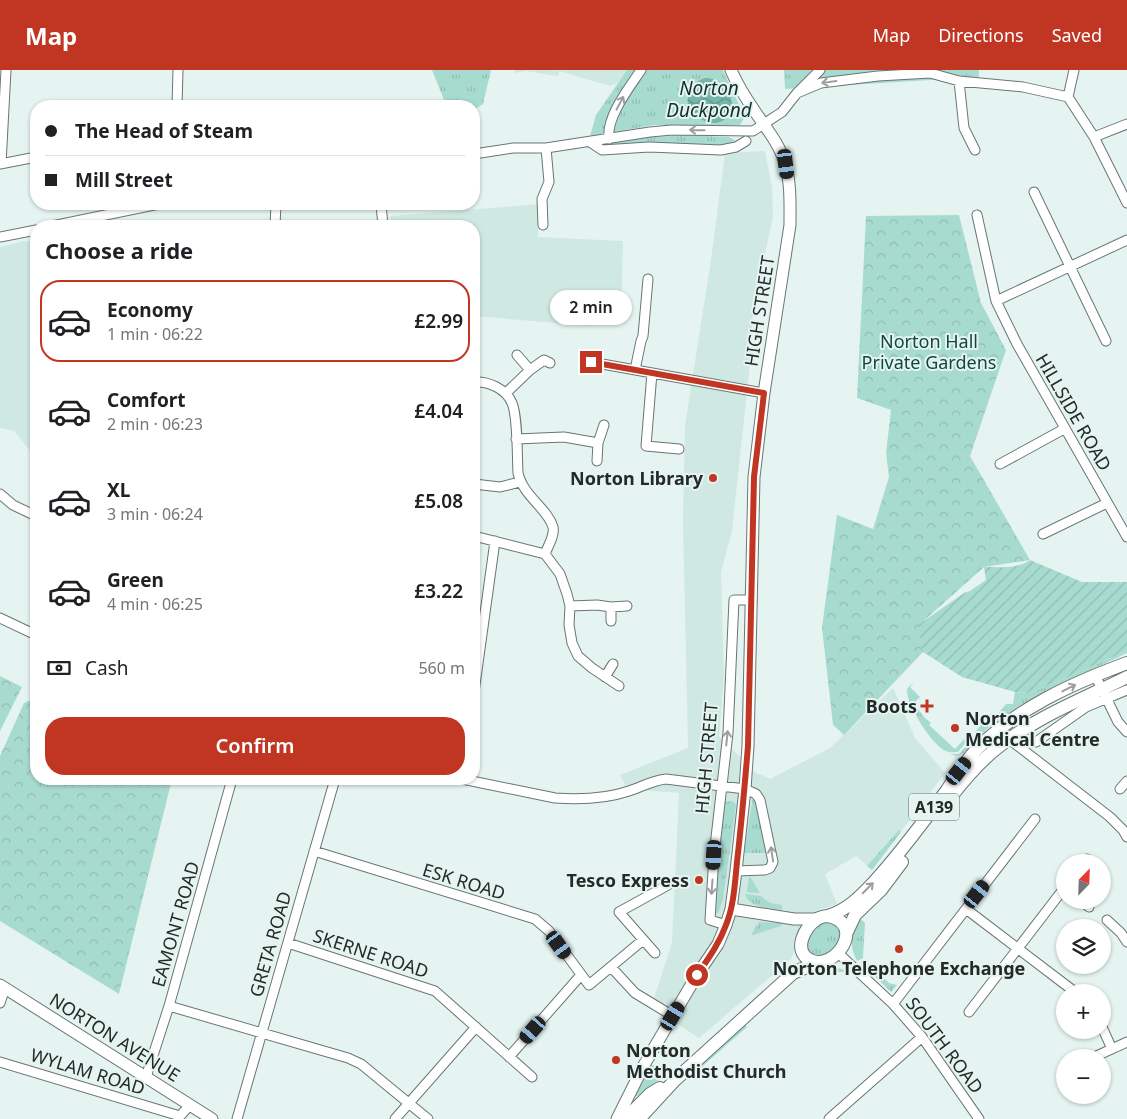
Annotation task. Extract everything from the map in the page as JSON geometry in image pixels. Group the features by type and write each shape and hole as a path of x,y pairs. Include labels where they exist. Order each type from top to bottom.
{"main road":[{"name":"HIGH STREET","path":"621,1118 644,1065 697,975 718,944 726,925 731,909 745,789 752,600 754,477 764,393 790,225 790,202 786,164 780,150 764,123 739,88 731,70"},
{"name":"A139","path":"804,933 809,925 823,917 839,913 851,904 890,865 959,771 984,742 1017,715 1095,675 1127,663"},
{"name":"A139","path":"838,953 855,915 881,890 963,782 986,757 1033,723 1105,694 1127,677"},
{"path":"731,909 794,919 823,917 842,921 847,932"},
{"path":"794,919 804,933 801,943 802,951 806,957 818,962"},
{"path":"793,974 802,951"},
{"path":"639,1119 675,1080 793,974 818,962 834,957 838,953"},
{"name":"NORTON AVENUE","path":"2,986 212,1119"},
{"path":"621,1118 650,1094 675,1080"}],"street":[{"path":"6,70 1,164 30,158"},
{"path":"177,100 178,70"},
{"path":"609,138 608,129 616,111 641,70"},
{"path":"590,142 602,150 649,147 721,150 736,147 746,136 782,112 797,93 820,70"},
{"path":"1068,97 1074,70"},
{"path":"797,93 821,83 930,71 959,81 1023,86 1068,97 1094,137 1127,203"},
{"path":"959,81 964,128 976,150"},
{"path":"1094,137 1127,124"},
{"path":"480,153 513,148 546,148 672,130 746,136"},
{"path":"745,151 746,136"},
{"path":"543,225 542,199 549,182 546,148"},
{"path":"1034,192 1106,341"},
{"path":"81,220 130,210"},
{"name":"HILLSIDE ROAD","path":"977,215 996,301 1017,344 1064,429 1127,537"},
{"path":"0,237 30,231"},
{"path":"996,301 1127,240"},
{"path":"635,370 640,341 643,336 648,280"},
{"path":"517,355 530,370"},
{"path":"506,393 530,370 544,360 550,363"},
{"path":"591,362 764,393"},
{"path":"652,373 646,446 679,449"},
{"path":"480,383 493,386 506,393 513,404 520,482 553,528 545,554"},
{"path":"597,461 598,443 604,425"},
{"path":"1000,464 1064,429"},
{"path":"516,439 545,436 598,443"},
{"path":"480,485 500,487 520,482"},
{"path":"0,494 13,505 30,513"},
{"path":"1043,534 1107,504"},
{"path":"480,537 545,554 560,574 570,606 569,625 572,643 578,656 619,686"},
{"path":"480,649 495,541"},
{"name":"HIGH STREET","path":"726,925 710,920 728,733 734,600 752,600"},
{"path":"570,606 597,604 612,607 627,606"},
{"path":"611,621 612,607"},
{"path":"0,618 30,632"},
{"path":"605,677 613,664"},
{"path":"1095,675 1118,722 1127,732"},
{"path":"1036,742 1105,694 1127,690"},
{"path":"1009,739 1110,817 1127,837"},
{"path":"480,783 556,798 582,800 616,795 666,779 745,789 756,794 760,800 774,862 770,868 765,870 736,871"},
{"path":"1120,789 1127,781"},
{"name":"EAMONT ROAD","path":"146,1077 169,1006 230,785"},
{"name":"GRETA ROAD","path":"237,1119 333,785"},
{"path":"893,1004 1035,819"},
{"name":"ESK ROAD","path":"314,852 535,919 549,931 589,985 611,967"},
{"path":"655,953 619,912 668,885"},
{"path":"969,1012 1056,899"},
{"path":"966,910 1064,984"},
{"path":"1111,922 1124,930 1127,942"},
{"path":"643,940 611,967 635,993 673,1016"},
{"name":"SKERNE ROAD","path":"288,942 435,991 532,1077"},
{"name":"SOUTH ROAD","path":"838,953 893,1004 922,1037 979,1119"},
{"path":"509,1057 581,975"},
{"path":"0,1003 2,986"},
{"path":"169,1006 348,1058 361,1064 428,1119"},
{"path":"395,1119 476,1028"},
{"path":"829,1119 922,1037"},
{"path":"1107,1039 1112,1049 1127,1042"},
{"name":"WYLAM ROAD","path":"0,1062 180,1116 190,1105"}],"shaded area":[{"path":"515,70 630,70 617,83 610,86 559,71 558,76 526,71 515,73"},
{"path":"765,151 772,188 773,217 753,309 750,364 732,531 721,572 724,676 719,736 755,772 770,779 830,748 893,688 915,738 945,773 872,870 856,856 825,874 837,904 810,913 791,959 699,1038 668,1018 654,998 672,943 679,793 627,789 620,775 688,748 683,520 685,425 711,260 725,153"},
{"path":"540,204 538,237 623,241 621,321 591,323 590,326 480,317 480,220 390,220 390,216"},
{"path":"24,241 30,242 30,451 14,431 0,428 0,247"}],"green space":[{"path":"432,70 491,70 483,104 480,106 480,100 444,100"},
{"path":"627,70 723,70 745,117 740,125 654,125 590,136 596,115"},
{"path":"784,70 979,70 979,77 785,89"},
{"path":"687,135 729,137 735,140 730,145 722,147 604,146 603,144 634,138"},
{"name":"Norton Hall Private Gardens","path":"959,215 981,303 1006,350 970,456 1030,560 984,567 919,625 923,652 844,735 833,725 822,628 837,515 873,529 889,477 886,453 891,410 857,398 866,216"},
{"path":"1030,560 1082,582 1127,582 1127,651 1030,693 1015,692 962,677 923,652 918,625 986,580 984,567 1014,566"},
{"path":"1127,651 1127,653 1042,693 1009,713 989,727 963,754 956,756 950,754 959,754 977,734 975,732 991,713 995,717 1006,704 1013,704 1015,692 1030,693"},
{"path":"0,676 22,687 0,731"},
{"path":"914,682 910,687 920,697 914,703 923,716 931,723 929,725 955,749 969,734 971,736 958,752 949,752 940,748 921,724 911,706 907,691 908,687"},
{"path":"30,700 30,785 171,785 119,994 0,921 0,756 24,703"},
{"path":"753,797 756,798 767,853 744,853"},
{"path":"732,801 736,805 723,899 718,914 714,912 713,906 723,802"},
{"path":"899,830 901,832 872,870 867,866"},
{"path":"749,876 751,878 760,893 747,892"},
{"path":"745,894 761,896 770,903 782,905 782,910 755,905 747,899"},
{"path":"860,918 865,923 863,958 857,961 854,955 852,939"},
{"path":"759,922 783,923 781,926 751,935"},
{"path":"831,922 840,930 838,941 834,948 827,953 813,954 809,950 808,943 812,933 820,925"},
{"path":"866,962 889,983 897,985 891,992 866,967"},
{"path":"830,966 845,970 846,972 813,971 816,968"},
{"path":"745,1025 747,1027 696,1072 699,1067"},
{"path":"650,1065 655,1066 662,1076 661,1078 637,1096 634,1096"}],"water":[{"name":"Norton Duckpond","path":"705,78 717,81 723,85 730,97 732,103 731,110 722,121 714,123 698,117 688,104 688,95 694,85"}],"place":[{"name":"Norton Library","path":"713,478"},
{"name":"Boots","path":"927,706"},
{"name":"Norton Medical Centre","path":"955,728"},
{"name":"Tesco Express","path":"699,880"},
{"name":"Norton Telephone Exchange","path":"899,949"},
{"name":"Norton Methodist Church","path":"616,1060"}],"route":[{"path":"591,362 764,393 754,477 748,746 738,856 731,909 726,925 718,944 697,975"}]}
